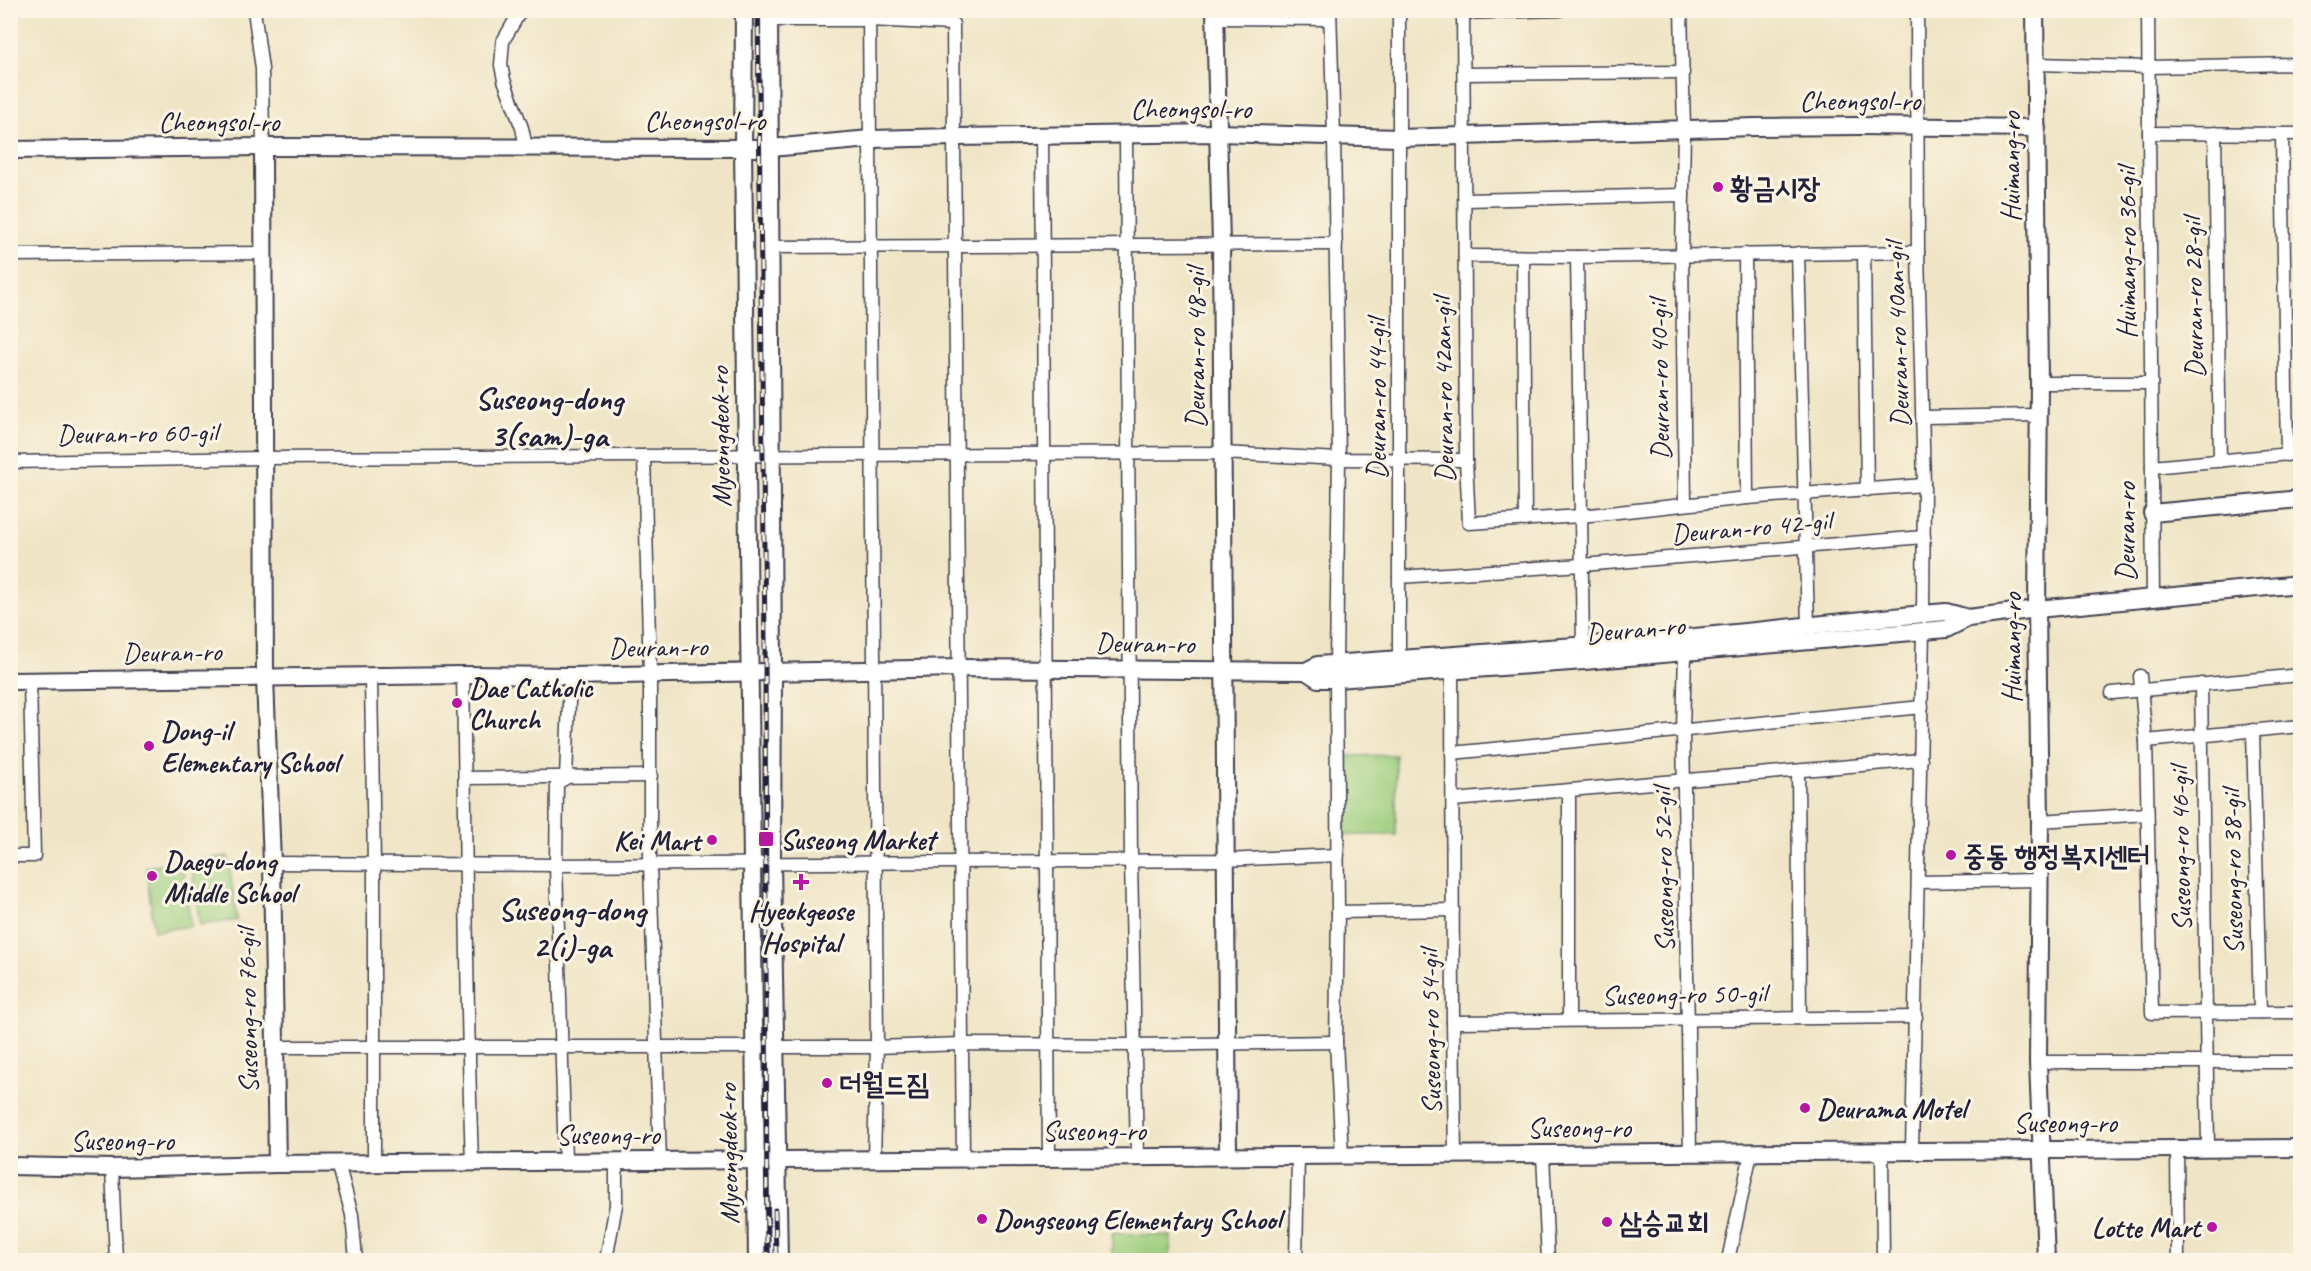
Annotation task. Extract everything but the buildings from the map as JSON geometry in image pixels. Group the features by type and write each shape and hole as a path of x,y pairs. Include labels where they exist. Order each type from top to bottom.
{"main road":[{"name":"Myeongdeok-ro","path":"744,10 743,147 757,1260"},
{"name":"Huimang-ro","path":"2035,10 2039,383 2038,1062 2046,1260"},
{"name":"Deuran-ro 48-gil","path":"1215,14 1221,244 1228,1156"},
{"name":"Myeongdeok-ro","path":"769,15 772,862 779,1260"},
{"name":"Cheongsol-ro","path":"10,150 263,147 771,147 870,138 1218,133 1400,138 1859,126 2037,128"},
{"path":"263,147 265,678"},
{"path":"2152,513 2301,499"},
{"name":"Deuran-ro","path":"10,681 463,675 570,676 960,668 1306,671 1318,679 1336,671 1399,660 1809,626 1923,622 1946,629 1968,618 2037,609 2301,584"},
{"name":"Deuran-ro","path":"1336,671 1452,671 1685,652 1923,622"},
{"name":"Suseong-ro 76-gil","path":"265,678 272,863 277,1164"},
{"name":"Suseong-ro","path":"10,1166 112,1168 338,1163 1543,1155 2041,1148 2301,1148"}],"street":[{"path":"254,10 262,69 263,147"},
{"path":"521,10 503,41 501,65 526,147"},
{"path":"1399,10 1400,138"},
{"path":"1463,12 1560,10"},
{"path":"1681,10 1684,129 1682,255"},
{"name":"Deuran-ro 40an-gil","path":"1917,10 1918,252 1924,485"},
{"name":"Huimang-ro 36-gil","path":"2148,10 2151,383"},
{"name":"Deuran-ro 42an-gil","path":"1463,12 1466,460 1469,523 1581,516"},
{"path":"1215,14 1330,15 1339,459 1336,671 1338,855 1336,1042 1342,1156"},
{"path":"769,15 869,15 953,24 963,1158"},
{"path":"869,15 877,1047 874,1159"},
{"path":"2036,64 2148,67 2301,64"},
{"path":"1464,74 1683,72"},
{"path":"2149,133 2301,134"},
{"name":"Deuran-ro 28-gil","path":"2215,133 2220,461"},
{"path":"2282,134 2287,455"},
{"path":"1126,135 1131,860 1137,1157"},
{"path":"1042,136 1049,1158"},
{"name":"Deuran-ro 44-gil","path":"1399,660 1400,138"},
{"path":"1465,200 1683,195"},
{"path":"1221,244 1336,244"},
{"name":"Deuran-ro 48-gil","path":"770,247 1221,244"},
{"path":"1465,256 1577,257 1918,252"},
{"path":"10,255 264,253"},
{"path":"1798,253 1807,495 1809,626"},
{"name":"Deuran-ro 40an-gil","path":"1864,253 1867,490"},
{"path":"1745,254 1747,498"},
{"name":"Deuran-ro 40-gil","path":"1682,255 1685,504"},
{"path":"1523,256 1525,520"},
{"path":"1577,257 1583,646"},
{"path":"2039,383 2151,383"},
{"name":"Deuran-ro 28-gil","path":"2151,383 2152,467"},
{"path":"1923,417 2038,415"},
{"path":"1223,453 1339,459 1466,460"},
{"name":"Deuran-ro 48-gil","path":"747,455 1223,453"},
{"path":"2152,467 2301,453"},
{"name":"Deuran-ro 60-gil","path":"10,462 747,455"},
{"path":"644,456 650,673 650,864 660,1161"},
{"name":"Deuran-ro","path":"2152,467 2153,597"},
{"path":"1581,516 1747,498 1924,485 1922,707 1912,1150"},
{"name":"Deuran-ro 42-gil","path":"1399,577 1582,565 1924,537"},
{"name":"Suseong-ro 52-gil","path":"1685,652 1683,729 1690,1153"},
{"name":"Suseong-ro 54-gil","path":"1452,671 1455,1155"},
{"path":"463,675 467,863 467,1047 472,1162"},
{"path":"2112,693 2301,675"},
{"path":"566,778 570,676"},
{"path":"2040,821 2147,814 2146,741 2140,676"},
{"path":"371,678 374,864 374,1163"},
{"path":"10,856 34,856 30,681"},
{"name":"Suseong-ro 46-gil","path":"2201,684 2208,1148"},
{"path":"1452,753 1922,707"},
{"path":"2146,741 2301,726"},
{"name":"Suseong-ro 38-gil","path":"2253,730 2260,1012"},
{"path":"1453,801 1921,760"},
{"path":"1798,772 1800,1017"},
{"path":"465,778 651,776"},
{"path":"565,1162 556,865 557,783 566,778"},
{"path":"1569,792 1569,1019"},
{"name":"Suseong-ro 46-gil","path":"2147,814 2152,1013 2207,1013"},
{"path":"272,863 556,865 875,863 1226,860 1338,855"},
{"path":"1918,882 2040,880"},
{"name":"Suseong-ro 54-gil","path":"1338,912 1453,910"},
{"path":"2207,1013 2301,1012"},
{"name":"Suseong-ro 50-gil","path":"1453,1022 1916,1017"},
{"path":"776,1047 1336,1042"},
{"name":"Myeongdeok-ro","path":"275,1047 776,1047"},
{"path":"2038,1062 2206,1064 2301,1062"},
{"path":"2177,1148 2178,1260"},
{"path":"1882,1152 1883,1260"},
{"path":"1728,1260 1751,1153"},
{"path":"1543,1155 1548,1260"},
{"path":"1296,1260 1298,1156"},
{"path":"606,1260 616,1205 616,1161"},
{"path":"338,1163 352,1215 356,1260"},
{"path":"112,1168 116,1260"}],"green space":[{"path":"1396,755 1396,835 1344,835 1344,756"},
{"path":"228,856 237,920 200,925 191,861"},
{"path":"182,862 191,926 154,931 146,867"},
{"path":"1112,1233 1171,1236 1170,1260 1112,1260"}],"railway":[{"path":"758,10 765,639 767,1260"},
{"path":"775,1210 776,1258"}],"place":[{"name":"황금시장","path":"1718,187"},
{"name":"Dae Catholic Church","path":"457,703"},
{"name":"Dong-il Elementary School","path":"149,746"},
{"name":"Suseong Market","path":"766,839"},
{"name":"Kei Mart","path":"712,840"},
{"name":"중동 행정복지센터","path":"1951,855"},
{"name":"Daegu-dong Middle School","path":"152,876"},
{"name":"Hyeokgeose Hospital","path":"801,882"},
{"name":"더월드짐","path":"827,1083"},
{"name":"Deurama Motel","path":"1805,1108"},
{"name":"Dongseong Elementary School","path":"982,1219"},
{"name":"삼승교회","path":"1607,1222"},
{"name":"Lotte Mart","path":"2212,1227"}],"district":[{"name":"Suseong-dong 3(sam)-ga","path":"549,416"},
{"name":"Suseong-dong 2(i)-ga","path":"572,928"}]}
